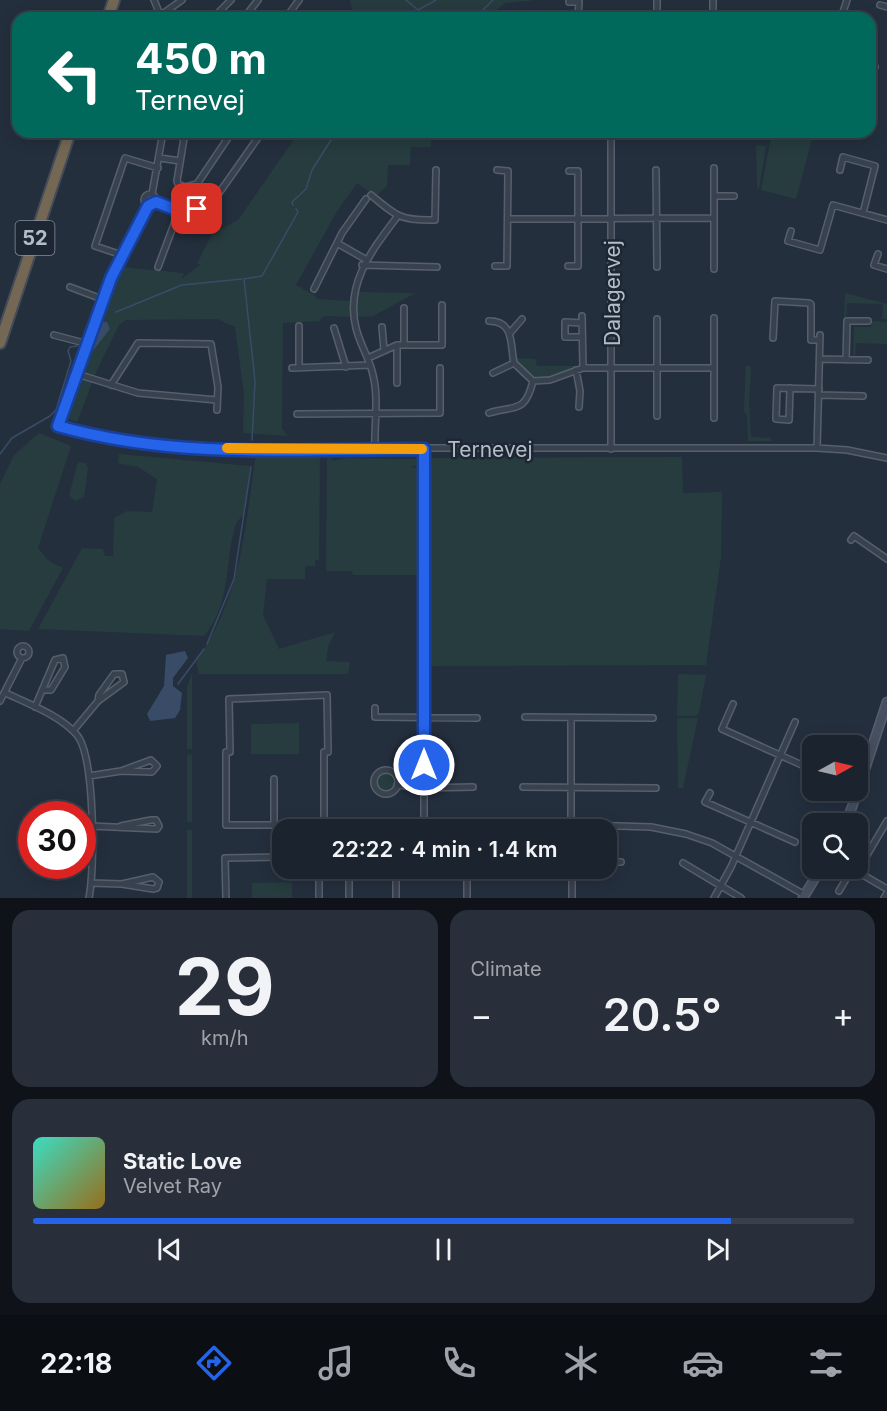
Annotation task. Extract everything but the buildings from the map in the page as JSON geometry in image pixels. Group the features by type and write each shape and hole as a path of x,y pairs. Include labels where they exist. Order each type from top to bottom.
{"highway":[{"name":"52","path":"0,343 68,138"}],"street":[{"path":"167,12 182,0"},
{"path":"219,12 231,0"},
{"path":"249,12 258,0"},
{"path":"569,2 579,2 579,12"},
{"path":"163,138 152,194 156,202 179,211 203,207 217,196 258,138"},
{"path":"184,138 178,184 184,187 197,184 228,138"},
{"name":"Dalagervej","path":"611,138 611,449"},
{"path":"840,170 843,157 875,166 863,213"},
{"path":"122,255 95,246 125,158 158,168"},
{"path":"160,158 180,161"},
{"path":"714,168 714,269"},
{"path":"371,195 397,217 408,220 435,220 436,170"},
{"path":"495,266 507,266 508,219 508,171 497,170"},
{"path":"656,170 657,267"},
{"name":"Dalagervej","path":"568,266 578,266 578,171 569,171"},
{"path":"148,206 145,203 145,197 152,194"},
{"path":"714,196 734,196"},
{"path":"314,290 337,243 366,199"},
{"path":"156,202 148,206 102,298 77,374 138,393 217,400"},
{"path":"791,231 788,242 820,250 833,205 887,220"},
{"path":"158,267 179,211"},
{"path":"375,448 374,378 354,320 355,295 365,259 397,217"},
{"name":"Dalagervej","path":"508,219 714,218"},
{"path":"337,243 365,259"},
{"path":"878,254 874,265 887,268"},
{"path":"362,265 367,268 437,267"},
{"path":"70,287 102,298"},
{"path":"773,338 775,302 811,304 811,340 820,338 817,448"},
{"path":"368,358 401,345 442,345 442,305"},
{"path":"398,383 404,308"},
{"path":"714,318 714,418"},
{"path":"510,333 522,319"},
{"name":"Dalagervej","path":"582,337 565,337 565,322 582,319 583,368"},
{"path":"657,319 657,416"},
{"path":"489,321 501,323 510,333 514,363 533,381 530,394 521,405 489,413"},
{"path":"846,360 847,321 868,321"},
{"path":"299,326 299,368"},
{"path":"382,327 384,350"},
{"path":"334,328 346,367"},
{"path":"54,335 88,344"},
{"path":"111,385 138,343 211,344 218,387 217,410"},
{"path":"820,359 868,360"},
{"path":"493,373 514,363"},
{"path":"292,368 370,365"},
{"path":"297,414 440,413 440,368"},
{"name":"Dalagervej","path":"533,381 550,380 583,368 714,368"},
{"path":"576,369 580,391 579,407"},
{"name":"Ternevej","path":"77,374 58,426 114,441 208,448 817,448 847,450 887,458"},
{"path":"790,388 789,420 776,419 777,388 790,388 863,396"},
{"path":"424,449 424,819"},
{"path":"851,540 854,536 887,559"},
{"path":"0,701 22,658"},
{"path":"35,707 56,660 63,658 66,663 61,675 51,690 43,690"},
{"path":"73,731 98,701 124,682 122,674 114,674 99,695 98,701"},
{"path":"6,693 35,707 73,731 83,745 89,776 90,801"},
{"path":"272,824 226,825 226,752 230,752 229,699 327,696 328,752 324,752 324,819"},
{"path":"868,760 887,702"},
{"path":"734,704 722,729 802,765"},
{"path":"375,708 375,717 477,717"},
{"path":"525,717 653,718"},
{"path":"571,719 571,819"},
{"path":"714,898 736,855 795,722"},
{"path":"89,776 121,771 152,772 157,766 151,760 121,771"},
{"path":"390,770 396,775 397,785 389,793 381,792 375,786 375,778 379,772 390,770"},
{"path":"274,780 274,819"},
{"path":"397,785 424,788 473,787"},
{"path":"523,787 656,788"},
{"path":"710,793 705,802 795,842"},
{"path":"96,826 121,826 148,831 157,829 159,826 156,820 121,826"},
{"path":"868,848 887,821"},
{"path":"617,826 637,826 686,834 736,855 804,897 815,879"},
{"path":"226,898 225,858 272,857"},
{"path":"683,863 741,898"},
{"path":"91,883 122,884 153,889 157,888 159,882 153,877 122,884"},
{"path":"868,878 887,889"},
{"path":"89,898 91,879"},
{"path":"318,879 319,898"},
{"path":"349,879 349,898"},
{"path":"396,879 396,898"},
{"path":"467,879 467,898"},
{"path":"572,879 572,898"},
{"path":"839,891 847,879"},
{"path":"884,898 887,893"}],"green space":[{"path":"350,0 536,0 505,3 494,12 353,12"},
{"path":"295,138 432,138 431,147 411,147 410,165 388,165 387,186 376,196 357,183 336,213 296,285 317,299 350,301 350,317 324,316 319,321 283,323 282,429 288,436 243,433 244,394 235,327 217,319 126,320 119,325 97,370 77,422 66,418 109,289 120,267 184,273 181,279 200,265 197,264 212,234 238,220"},
{"path":"771,138 812,138 796,199 761,190"},
{"path":"756,145 766,146 759,189 757,186"},
{"path":"359,292 416,293 373,316 356,317"},
{"path":"845,293 887,304 887,319 882,319 883,304 847,303 846,317 844,317"},
{"path":"871,321 887,322 887,344 856,343 855,358 853,358 854,327 871,327"},
{"path":"516,358 535,359 537,366 578,366 543,378 528,374"},
{"path":"746,365 751,367 749,403 751,437 771,438 771,441 748,441 747,415 744,411"},
{"path":"39,433 71,446 38,548 49,561 63,568 29,631 0,629 0,484 14,455"},
{"path":"320,453 319,560 315,560 315,566 305,566 305,579 267,579 263,615 279,649 335,632 328,647 326,661 350,662 348,674 199,674 196,662 223,612 239,562 256,454"},
{"path":"119,454 250,466 246,508 236,524 232,538 223,596 213,623 204,636 38,629 82,548 103,549 105,556 113,556 114,518 127,511 152,512 157,479 138,467 118,463"},
{"path":"682,457 683,493 722,492 721,557 706,665 431,666 429,458"},
{"path":"344,458 419,459 419,465 412,466 419,468 420,575 353,575 352,571 326,571 327,459 334,461"},
{"path":"78,462 86,463 88,468 84,497 75,501 69,495"},
{"path":"192,673 192,749 187,749 187,687"},
{"path":"678,674 706,675 699,713 696,716 677,716"},
{"path":"677,718 698,718 683,788 678,788"},
{"path":"299,723 299,754 251,754 251,724"},
{"path":"192,754 192,822 187,822 187,755"},
{"path":"386,772 393,775 396,782 393,789 386,792 379,789 376,782 379,775"},
{"path":"187,830 192,830 192,898 187,898"},
{"path":"292,882 292,898 252,898 252,883"}],"water":[{"path":"101,322 107,322 110,329 91,353 89,351"},
{"path":"185,651 188,658 173,678 173,686 182,693 180,710 175,718 150,721 147,714 164,686 166,655"}],"waterway":[{"path":"406,0 418,10 436,0"},
{"path":"481,12 493,0"},
{"path":"293,205 292,202 306,189 312,170 332,138"},
{"path":"252,440 255,381 244,279 262,276 298,212 296,209"},
{"path":"116,312 182,285 242,279"},
{"path":"0,454 12,438 50,416 56,410 71,361 68,351 70,347 77,346"},
{"path":"207,644 234,579 251,467"},
{"path":"178,684 204,649"}],"slow traffic":[{"path":"227,448 422,449"}],"route":[{"path":"197,209 179,211 156,202 148,206 102,298 58,426 114,441 208,448 424,449 424,765"}]}
